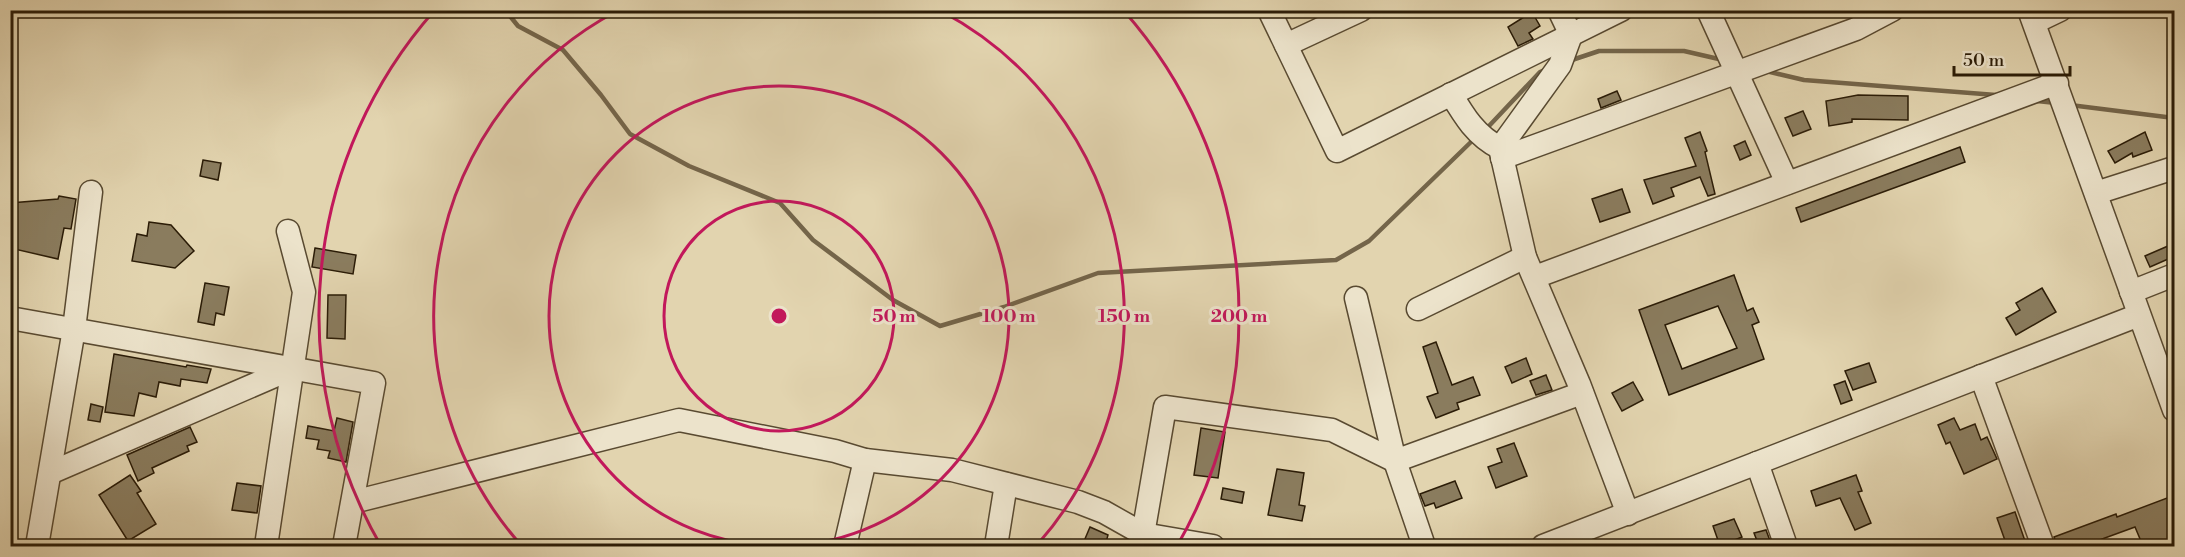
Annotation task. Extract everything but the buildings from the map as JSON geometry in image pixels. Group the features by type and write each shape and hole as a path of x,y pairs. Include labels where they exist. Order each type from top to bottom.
{"street":[{"path":"1269,10 1337,151 1621,10"},
{"path":"1286,45 1360,10"},
{"path":"1501,153 1560,65 1571,35 1559,10"},
{"path":"1708,10 1787,183"},
{"path":"1501,153 1736,73 1856,28 1892,10"},
{"path":"2060,10 2032,16 2139,315 2173,402"},
{"path":"1535,277 2057,83"},
{"path":"1451,94 1468,122 1501,153 1525,256 1582,393 1628,514"},
{"path":"2096,194 2175,168"},
{"path":"37,546 74,329 91,192"},
{"path":"266,546 304,292 288,231"},
{"path":"1418,309 1525,256"},
{"path":"2131,292 2175,275"},
{"path":"1356,298 1395,461 1424,546"},
{"path":"1542,546 1565,542 1628,514 2139,315"},
{"path":"10,318 374,383 344,546"},
{"path":"50,473 293,368"},
{"path":"1981,376 2043,546"},
{"path":"1142,540 1165,408 1332,430 1395,461 1582,393"},
{"path":"352,502 679,420 835,451 865,460 952,470 1078,502 1104,512 1142,540 1213,546"},
{"path":"845,546 865,460"},
{"path":"1757,463 1786,546"},
{"path":"996,546 1006,484"}],"waterway":[{"path":"505,10 518,26 563,50 630,134 689,166 780,203 813,240 893,300 940,326 1004,307 1098,273 1336,260 1369,241 1472,141"},
{"path":"1569,61 1599,51 1684,51 1723,60"},
{"path":"1489,126 1540,72 1547,69"},
{"path":"1766,71 1804,80 1996,95"},
{"path":"2037,101 2056,103"},
{"path":"2070,105 2174,118"}]}
